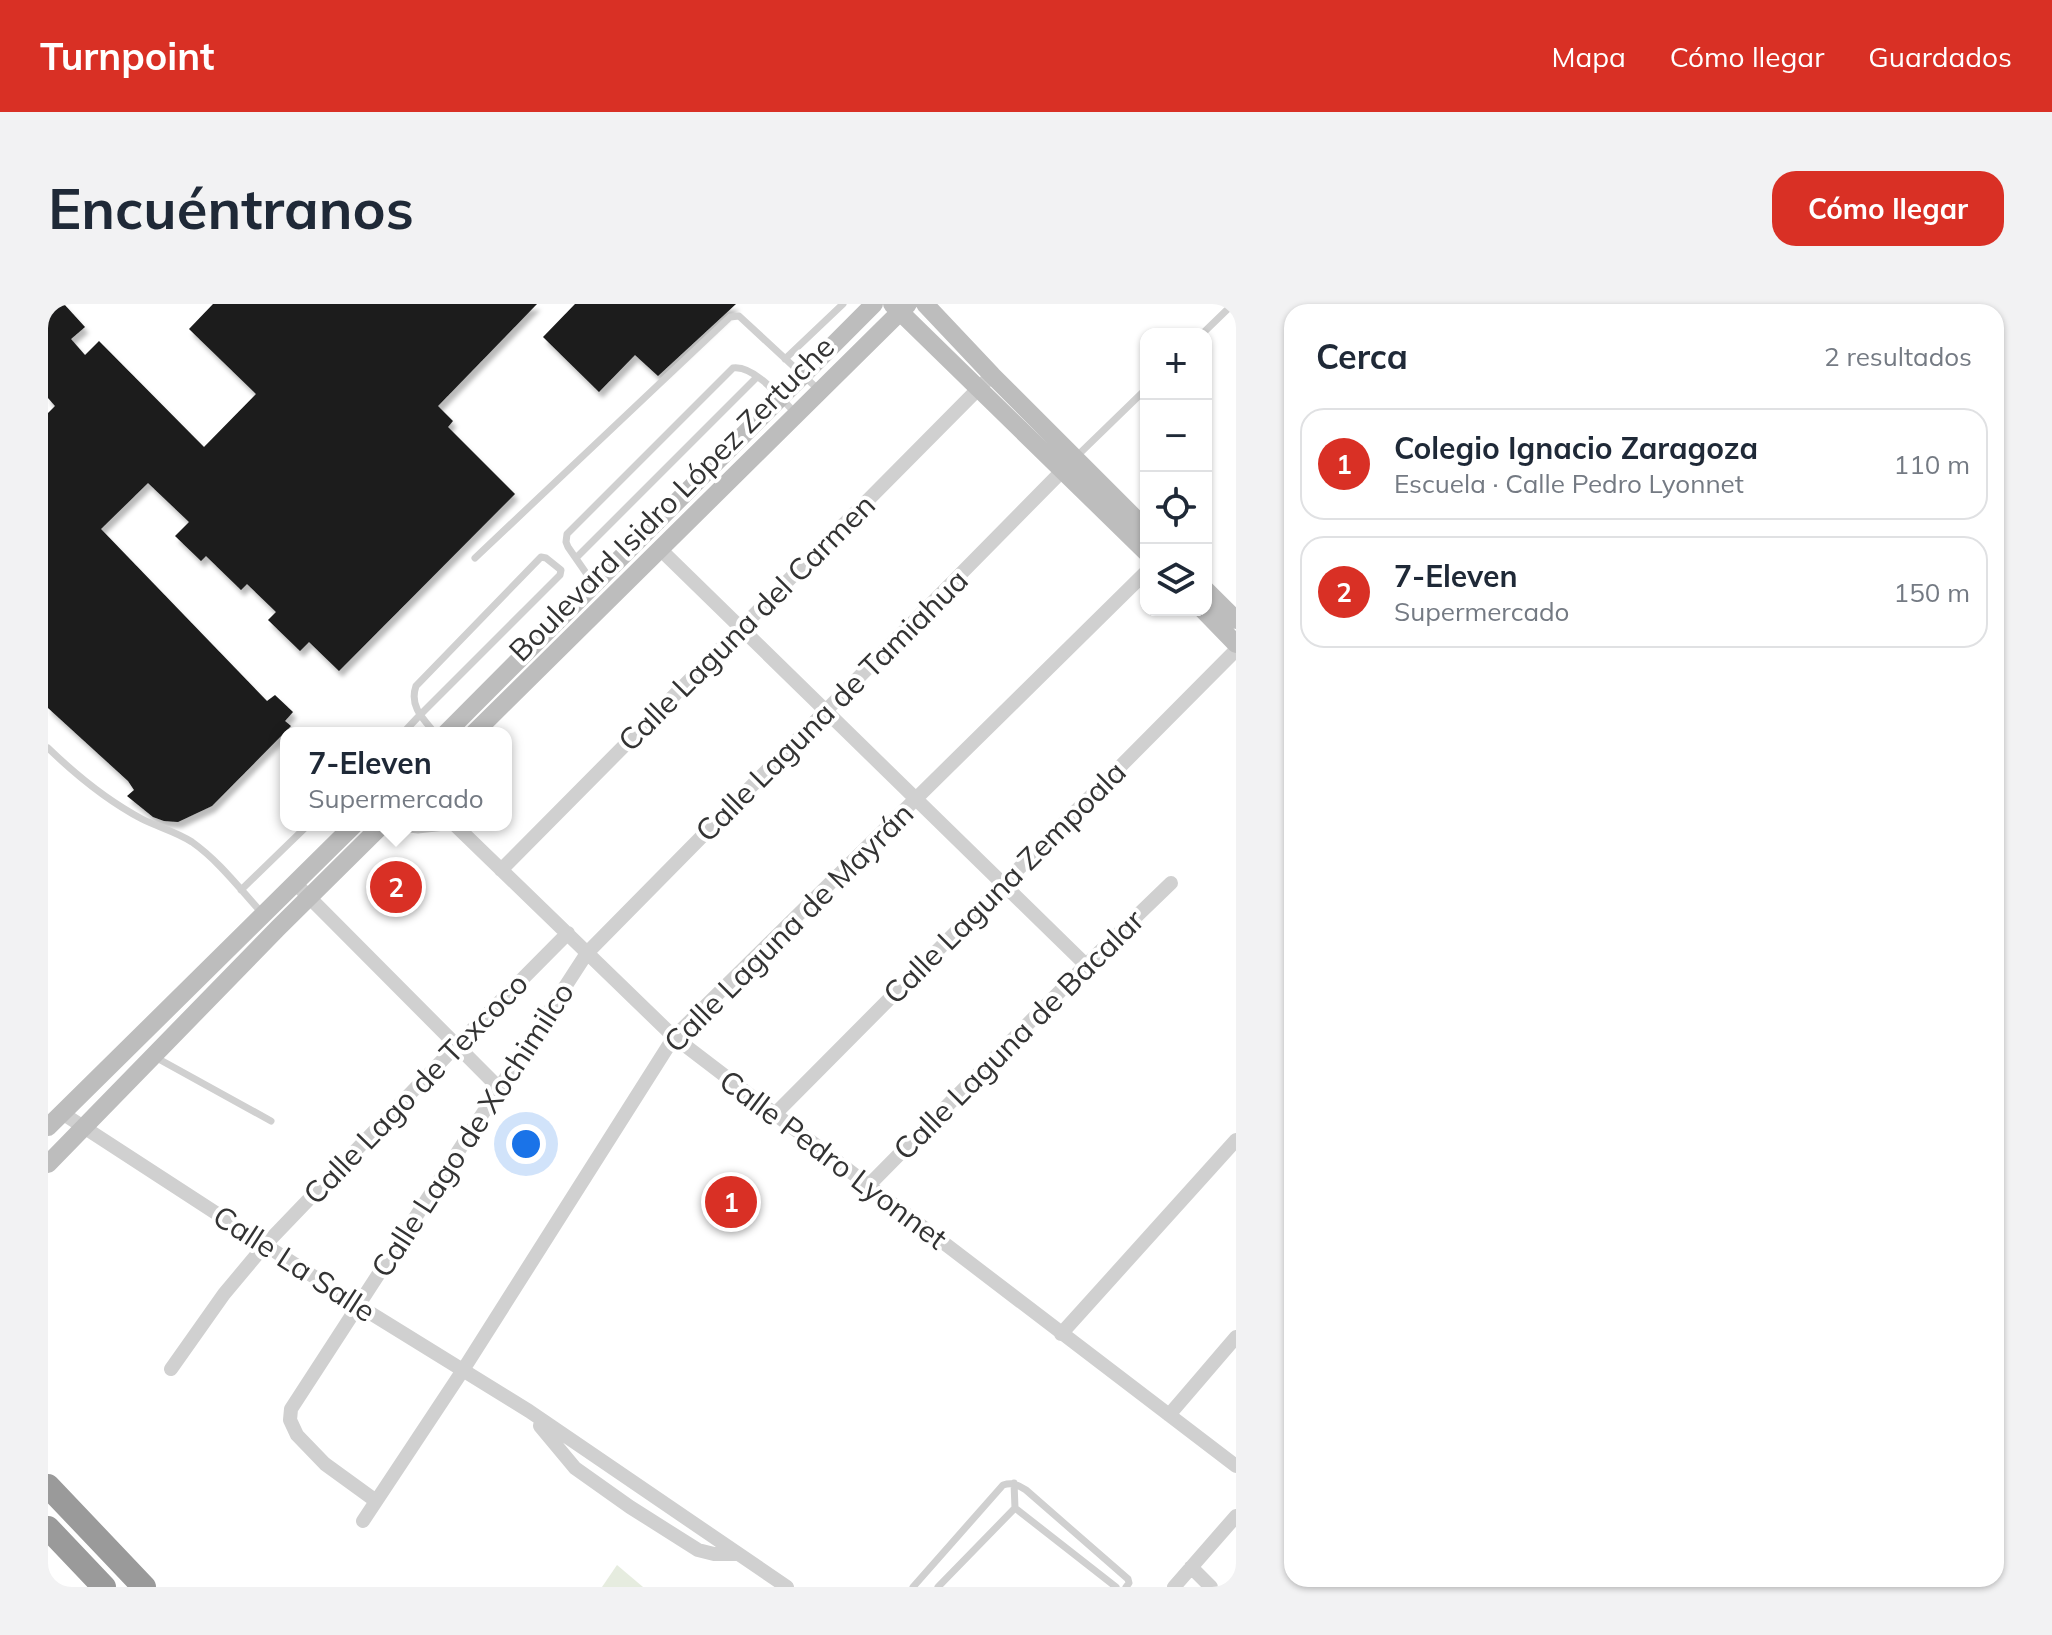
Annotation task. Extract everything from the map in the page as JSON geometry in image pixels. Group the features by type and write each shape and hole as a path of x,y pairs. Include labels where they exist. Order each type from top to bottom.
{"highway":[{"path":"48,1486 144,1587"},
{"path":"48,1528 104,1587"}],"main road":[{"name":"Boulevard Isidro López Zertuche","path":"452,727 874,304"},
{"path":"925,304 992,375 1140,545"},
{"name":"Boulevard Isidro López Zertuche","path":"481,727 797,415 900,307"},
{"path":"900,307 979,389 1140,524"},
{"path":"1212,596 1236,620"},
{"path":"1209,616 1236,644"},
{"path":"473,706 481,727"},
{"path":"48,1164 153,1056 271,922 295,883 348,831"},
{"path":"48,1127 271,922 310,898 376,831"}],"street":[{"name":"Calle Laguna del Carmen","path":"501,870 992,375"},
{"name":"Calle Laguna de Tamiahua","path":"587,953 1069,464"},
{"path":"661,550 1086,965"},
{"name":"Calle Laguna de Mayrán","path":"363,1521 463,1370 674,1037 1140,578"},
{"name":"Calle Laguna Zempoala","path":"774,1115 1236,650"},
{"name":"Calle Pedro Lyonnet","path":"461,831 674,1037 1236,1466"},
{"path":"295,883 500,1089"},
{"name":"Calle Laguna de Bacalar","path":"867,1187 1171,883"},
{"name":"Calle Lago de Texcoco","path":"171,1369 224,1294 265,1245 568,933"},
{"name":"Calle Lago de Xochimilco","path":"376,1501 325,1464 297,1435 290,1420 291,1409 587,953"},
{"name":"Calle La Salle","path":"62,1113 359,1306 529,1411 787,1587"},
{"path":"1061,1334 1236,1140"},
{"path":"1169,1415 1236,1337"},
{"name":"Calle La Salle","path":"529,1411 575,1468 630,1507 698,1550 714,1554 739,1554"},
{"path":"1174,1587 1233,1525"},
{"path":"1191,1567 1211,1587"}],"lane":[{"path":"785,359 843,304"},
{"path":"1208,328 1233,304"},
{"path":"475,558 730,317 739,316 820,391"},
{"path":"594,585 568,547 567,534 733,368 744,368 757,377 797,415"},
{"path":"576,558 757,377"},
{"path":"1069,464 1140,395"},
{"path":"409,727 419,716 560,575 561,570 546,558 541,557 416,686 413,698 419,716 429,727"},
{"path":"48,748 97,792 146,821 194,844 271,922"},
{"path":"241,890 302,831"},
{"path":"153,1056 271,1121"},
{"path":"938,1587 1015,1508 1014,1483"},
{"path":"913,1587 1003,1485 1014,1483 1128,1579 1126,1587"},
{"path":"1015,1508 1116,1587"}],"shaded area":[{"path":"617,1565 643,1587 602,1587"}],"building":[{"path":"48,304 64,304 85,327 71,339 85,355 99,341 204,447 256,394 189,329 213,304 537,304 438,406 453,421 448,427 515,494 339,671 309,642 300,651 268,620 276,612 247,584 241,590 206,556 201,561 175,536 189,522 148,483 101,529 267,701 275,695 293,712 285,721 291,726 280,727 280,737 212,806 178,822 153,817 127,796 134,790 128,781 48,708 48,413 55,406 48,398"},
{"path":"575,304 736,304 658,376 635,355 599,392 543,337"}],"place":[{"name":"7-Eleven","path":"396,887"},
{"name":"Colegio Ignacio Zaragoza","path":"731,1202"}]}
